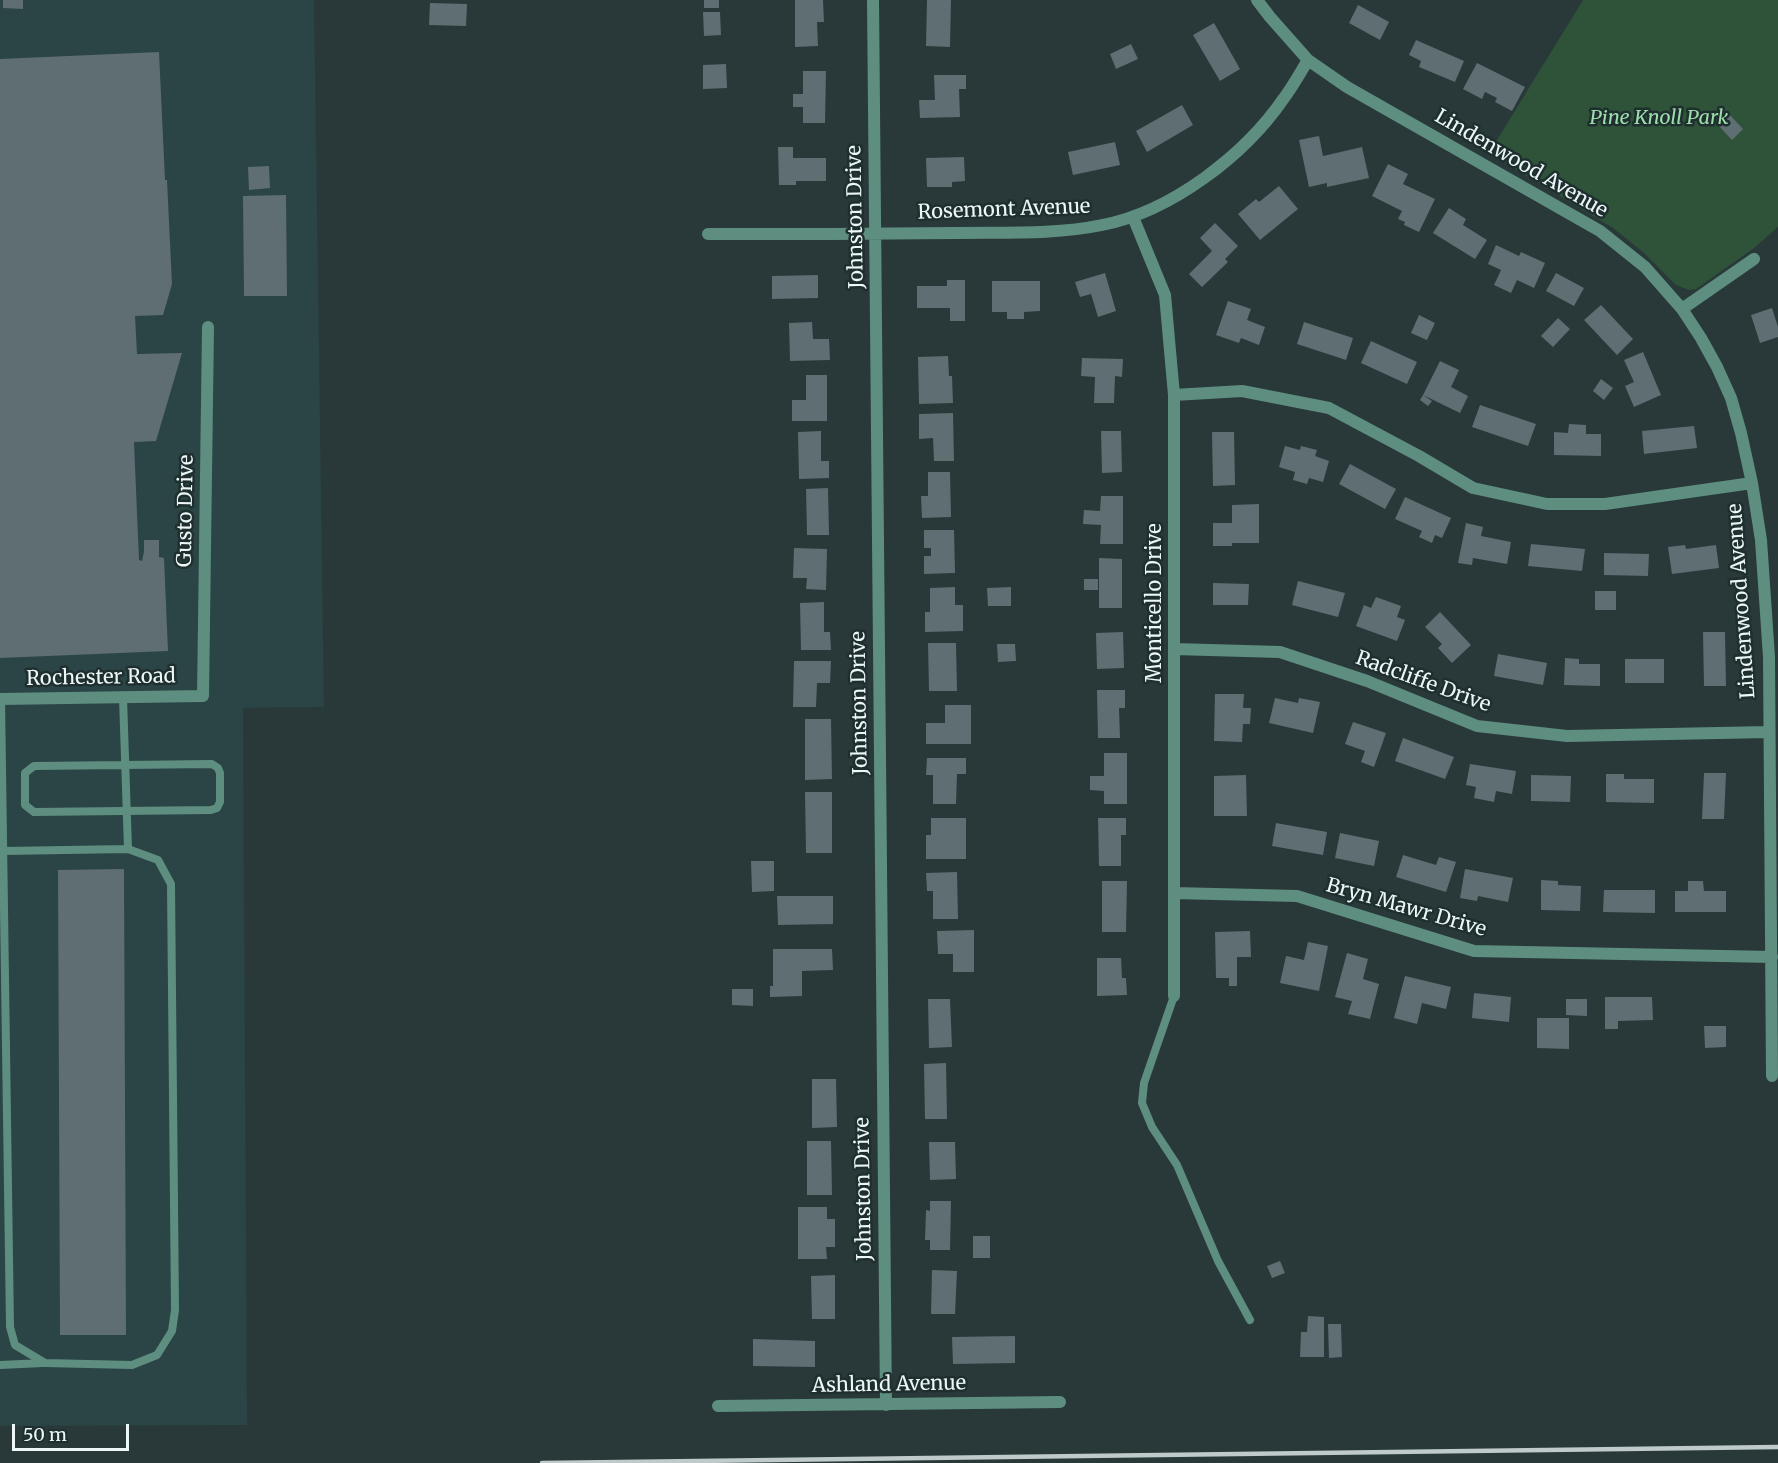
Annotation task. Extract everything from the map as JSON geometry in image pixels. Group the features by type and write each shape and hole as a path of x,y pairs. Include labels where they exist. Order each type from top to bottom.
{"street":[{"name":"Johnston Drive","path":"873,0 886,1405"},
{"name":"Lindenwood Avenue","path":"1257,0 1308,60 1347,87 1600,231 1645,267 1682,309 1712,357 1731,398 1741,433 1761,540 1769,657 1772,1076"},
{"name":"Rosemont Avenue","path":"708,234 875,234 1066,230 1103,225 1133,217 1165,203 1231,157 1284,99 1308,60"},
{"name":"Monticello Drive","path":"1133,217 1165,295 1174,395 1174,996"},
{"path":"1682,309 1754,259"},
{"name":"Gusto Drive","path":"203,696 208,327"},
{"path":"1174,395 1242,391 1329,408 1473,488 1547,504 1605,504 1752,483"},
{"name":"Radcliffe Drive","path":"1174,649 1280,652 1367,681 1477,726 1567,736 1769,732"},
{"name":"Rochester Road","path":"1,699 203,696"},
{"name":"Bryn Mawr Drive","path":"1174,893 1297,896 1473,951 1772,957"},
{"name":"Ashland Avenue","path":"717,1406 1060,1402"}],"lane":[{"path":"123,697 128,849"},
{"path":"1,699 10,1327 15,1345 45,1363"},
{"path":"212,764 218,768 220,802 217,808 127,811 34,812 25,805 25,773 34,766 212,764"},
{"path":"0,1365 45,1363 132,1365 157,1355 172,1331 175,1299 171,884 158,860 128,849 4,851"},
{"path":"1174,996 1144,1083 1142,1103 1152,1127 1177,1165 1218,1261 1250,1320"}],"shaded area":[{"path":"0,0 314,0 324,707 243,708 247,1425 0,1426"}],"green space":[{"name":"Pine Knoll Park","path":"1583,0 1778,0 1778,227 1754,248 1696,289 1689,290 1676,285 1643,252 1613,228 1489,153"}],"building":[{"path":"3,0 23,0 23,9 3,8"},
{"path":"704,0 719,0 719,8 704,8"},
{"path":"795,0 823,0 824,22 817,22 818,46 795,47"},
{"path":"927,0 951,0 950,47 926,46"},
{"path":"430,3 467,4 466,26 429,25"},
{"path":"1358,5 1389,22 1380,40 1349,23"},
{"path":"703,12 720,12 721,35 704,36"},
{"path":"1214,23 1240,69 1220,81 1193,35"},
{"path":"1416,40 1464,61 1455,82 1419,67 1421,61 1409,55"},
{"path":"1131,44 1138,59 1116,69 1110,54"},
{"path":"159,52 172,284 163,315 135,316 137,354 182,353 156,441 134,442 139,560 142,561 144,540 159,540 159,557 164,558 168,651 0,658 0,59"},
{"path":"1477,63 1525,87 1512,111 1495,102 1497,98 1485,92 1482,99 1463,89"},
{"path":"726,64 727,88 703,89 703,65"},
{"path":"803,71 826,71 825,123 803,123 803,107 793,107 793,94 803,94"},
{"path":"934,75 966,75 966,89 959,89 960,117 920,118 919,100 935,100"},
{"path":"1182,105 1193,125 1147,152 1136,131"},
{"path":"1728,113 1743,129 1732,140 1717,124"},
{"path":"1319,136 1323,156 1362,147 1369,178 1327,187 1327,183 1309,187 1299,140"},
{"path":"1115,142 1120,165 1073,175 1068,152"},
{"path":"778,147 793,147 793,158 826,158 826,181 796,181 796,185 779,185"},
{"path":"964,157 965,181 952,182 952,187 927,187 926,158"},
{"path":"1388,164 1408,174 1403,184 1435,199 1419,232 1404,225 1405,222 1398,219 1402,211 1372,196"},
{"path":"269,166 270,188 249,190 248,167"},
{"path":"1279,186 1298,209 1260,240 1238,214 1256,199 1259,202"},
{"path":"286,195 287,296 244,296 243,196"},
{"path":"1449,208 1466,219 1463,225 1487,240 1475,259 1433,233"},
{"path":"1215,223 1238,246 1225,259 1228,262 1202,287 1189,274 1212,251 1200,238"},
{"path":"1496,245 1519,256 1521,252 1545,263 1534,288 1517,280 1511,293 1494,285 1501,270 1488,264"},
{"path":"1105,273 1116,311 1098,317 1091,294 1080,297 1075,282"},
{"path":"1556,273 1584,288 1574,306 1546,291"},
{"path":"818,275 818,298 772,299 772,276"},
{"path":"947,280 965,280 965,321 950,321 950,308 917,308 917,286 947,286"},
{"path":"992,281 1040,281 1040,311 1024,312 1024,319 1007,319 1007,312 992,312"},
{"path":"1228,301 1251,309 1247,320 1265,327 1259,345 1241,338 1239,343 1216,335"},
{"path":"1601,305 1633,339 1617,355 1584,320"},
{"path":"1772,308 1778,327 1778,337 1760,343 1751,315"},
{"path":"1419,315 1435,323 1427,340 1411,333"},
{"path":"1558,318 1570,329 1553,347 1541,336"},
{"path":"812,322 813,339 829,339 830,360 790,361 789,323"},
{"path":"1304,322 1353,338 1346,360 1297,344"},
{"path":"1371,341 1417,362 1407,384 1361,363"},
{"path":"1643,352 1661,395 1634,407 1625,386 1634,382 1624,360"},
{"path":"948,356 949,376 952,376 953,403 919,404 918,357"},
{"path":"1082,358 1123,359 1122,377 1115,376 1114,403 1094,403 1095,377 1081,376"},
{"path":"1440,361 1459,370 1451,387 1468,396 1460,413 1423,395"},
{"path":"806,375 827,375 827,421 792,421 792,400 806,400"},
{"path":"1601,379 1613,388 1604,400 1593,391"},
{"path":"1423,395 1432,401 1428,406 1420,400"},
{"path":"1480,405 1536,424 1528,446 1472,427"},
{"path":"953,413 954,461 934,461 933,438 919,439 919,414"},
{"path":"1569,424 1586,425 1586,434 1601,434 1601,456 1554,455 1554,432 1568,433"},
{"path":"1694,426 1697,448 1644,454 1642,431"},
{"path":"821,431 821,461 829,461 829,478 799,479 798,432"},
{"path":"1101,431 1121,431 1122,472 1102,473"},
{"path":"1212,432 1234,432 1235,485 1213,486"},
{"path":"1285,446 1300,450 1301,446 1317,450 1315,456 1329,461 1323,482 1309,478 1307,484 1293,480 1295,472 1279,467"},
{"path":"1350,464 1396,489 1385,509 1339,484"},
{"path":"928,472 950,472 951,517 922,518 921,496 928,496"},
{"path":"828,488 829,535 807,535 806,489"},
{"path":"1101,496 1123,496 1123,544 1100,544 1101,525 1083,524 1084,510 1100,511"},
{"path":"1405,497 1451,518 1442,538 1435,535 1432,543 1419,537 1422,531 1395,519"},
{"path":"1259,504 1259,543 1213,546 1213,523 1232,523 1232,505"},
{"path":"1466,523 1483,527 1481,536 1511,542 1507,564 1473,558 1472,565 1458,563"},
{"path":"924,530 954,530 955,573 924,574 924,556 931,556 931,548 924,548"},
{"path":"1531,544 1585,549 1582,571 1528,566"},
{"path":"1685,545 1686,549 1716,545 1719,568 1672,574 1668,547"},
{"path":"794,548 827,549 826,590 806,589 807,578 793,578"},
{"path":"1604,553 1649,554 1648,576 1604,575"},
{"path":"1099,558 1122,559 1122,608 1099,608"},
{"path":"1084,579 1098,579 1098,590 1084,590"},
{"path":"1298,581 1345,593 1338,617 1292,605"},
{"path":"1213,583 1249,584 1248,605 1213,605"},
{"path":"955,587 955,605 963,605 963,631 925,632 925,612 930,612 930,588"},
{"path":"1011,587 1011,606 988,606 987,588"},
{"path":"1595,591 1616,591 1616,610 1595,610"},
{"path":"1376,597 1401,606 1397,617 1405,620 1397,641 1356,626 1364,605 1371,608"},
{"path":"824,602 824,632 830,632 831,650 801,650 800,603"},
{"path":"1440,612 1471,645 1452,663 1438,648 1442,644 1425,627"},
{"path":"1123,632 1124,668 1097,669 1096,633"},
{"path":"1703,632 1725,632 1726,686 1704,686"},
{"path":"928,643 956,643 957,691 929,691"},
{"path":"997,644 1015,644 1016,661 998,662"},
{"path":"1498,654 1547,663 1543,685 1494,676"},
{"path":"1565,658 1579,659 1579,664 1600,664 1600,686 1564,685"},
{"path":"1625,659 1664,659 1664,683 1625,683"},
{"path":"794,661 831,661 830,683 817,683 816,707 793,707"},
{"path":"1097,690 1125,690 1125,708 1119,708 1120,738 1098,738"},
{"path":"1215,694 1244,694 1243,708 1251,708 1250,724 1243,724 1242,742 1214,741"},
{"path":"1275,698 1298,703 1299,698 1320,702 1313,733 1269,723"},
{"path":"945,705 971,705 971,744 926,744 926,723 945,723"},
{"path":"805,719 831,719 832,779 805,780"},
{"path":"1353,722 1386,733 1374,767 1361,762 1365,751 1345,744"},
{"path":"1403,738 1454,757 1445,779 1395,761"},
{"path":"1104,753 1127,753 1127,804 1104,804 1104,791 1090,790 1090,776 1104,776"},
{"path":"927,758 966,758 966,774 957,774 956,804 933,804 933,775 926,775"},
{"path":"1470,764 1516,771 1512,794 1496,791 1494,802 1474,798 1476,787 1466,785"},
{"path":"1704,773 1726,773 1724,819 1702,819"},
{"path":"1606,774 1624,774 1624,779 1654,779 1654,803 1606,802"},
{"path":"1246,775 1247,816 1214,816 1214,776"},
{"path":"1531,775 1571,776 1570,802 1531,801"},
{"path":"805,792 832,792 832,853 806,853"},
{"path":"931,818 966,818 966,859 926,859 926,835 931,835"},
{"path":"1098,818 1126,818 1126,835 1121,835 1121,866 1099,866"},
{"path":"1276,823 1327,832 1323,855 1272,846"},
{"path":"1340,833 1379,841 1374,866 1335,858"},
{"path":"1403,855 1436,865 1439,857 1456,862 1446,892 1396,877"},
{"path":"751,861 774,861 774,891 752,892"},
{"path":"124,869 126,1335 60,1335 58,870"},
{"path":"1465,869 1513,878 1508,902 1478,896 1477,901 1460,898"},
{"path":"957,872 958,919 933,919 933,891 927,891 926,873"},
{"path":"1541,880 1558,881 1558,885 1581,886 1580,911 1541,910"},
{"path":"1102,881 1127,881 1126,932 1102,932"},
{"path":"1688,881 1703,881 1704,891 1726,891 1726,912 1675,912 1675,891 1688,891"},
{"path":"1604,890 1655,890 1655,913 1603,912"},
{"path":"777,896 833,896 833,924 778,925"},
{"path":"974,930 974,972 953,972 953,954 938,954 937,931"},
{"path":"1250,931 1251,957 1237,957 1237,986 1229,986 1229,978 1216,978 1215,932"},
{"path":"1308,942 1328,946 1319,991 1280,983 1286,956 1304,960"},
{"path":"773,949 832,949 833,970 802,971 802,996 770,997 770,986 773,986"},
{"path":"1347,953 1368,959 1363,979 1379,984 1370,1019 1348,1014 1352,1001 1335,997"},
{"path":"1097,958 1121,958 1122,978 1126,978 1127,995 1097,996"},
{"path":"1405,976 1451,987 1446,1009 1422,1003 1417,1024 1394,1018"},
{"path":"732,989 753,989 753,1006 732,1005"},
{"path":"1474,993 1511,997 1509,1022 1472,1018"},
{"path":"1605,997 1652,997 1653,1020 1618,1021 1618,1029 1605,1029"},
{"path":"928,999 950,999 952,1047 929,1048"},
{"path":"1566,999 1587,999 1587,1016 1566,1015"},
{"path":"1537,1018 1569,1018 1569,1049 1537,1048"},
{"path":"1704,1026 1726,1026 1726,1047 1705,1048"},
{"path":"946,1063 947,1119 925,1119 924,1064"},
{"path":"812,1079 836,1079 837,1127 812,1128"},
{"path":"807,1141 831,1141 832,1195 807,1195"},
{"path":"929,1142 955,1142 956,1179 930,1180"},
{"path":"930,1201 951,1201 950,1250 930,1250 930,1240 925,1240 926,1210 930,1211"},
{"path":"798,1207 827,1207 827,1219 835,1219 835,1247 826,1247 827,1259 798,1259"},
{"path":"973,1236 990,1236 990,1258 973,1258"},
{"path":"1280,1261 1285,1273 1272,1278 1267,1266"},
{"path":"932,1270 957,1271 955,1314 931,1314"},
{"path":"835,1275 835,1319 812,1319 811,1276"},
{"path":"1308,1316 1324,1317 1324,1357 1300,1357 1301,1332 1307,1332"},
{"path":"1328,1324 1341,1324 1342,1357 1329,1358"},
{"path":"1015,1336 1015,1363 953,1364 952,1337"},
{"path":"753,1339 815,1341 815,1367 753,1366"}],"railway":[{"path":"542,1463 1778,1447"}]}
